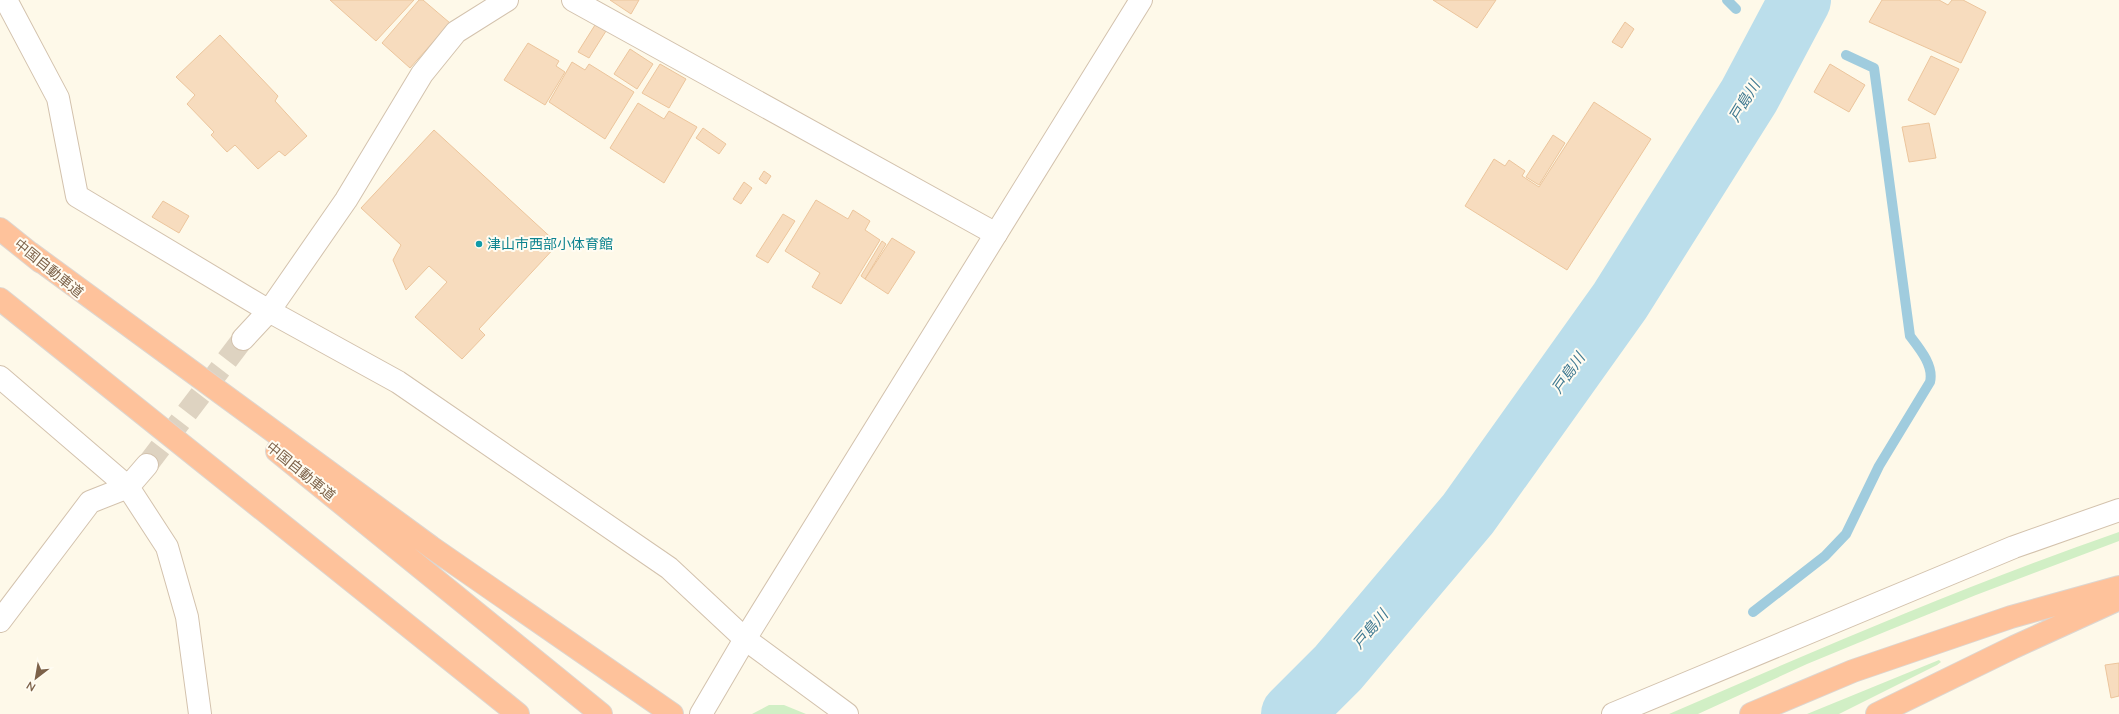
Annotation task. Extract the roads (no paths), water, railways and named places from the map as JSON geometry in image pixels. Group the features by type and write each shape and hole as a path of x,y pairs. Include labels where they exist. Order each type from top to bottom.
{"highway":[{"name":"中国自動車道","path":"0,229 601,714"},
{"path":"30,253 431,546 672,714"},
{"path":"0,299 518,714"},
{"path":"1751,714 1868,666 2011,617 2119,587"},
{"path":"1877,714 2119,598"}],"street":[{"path":"6,0 58,98 77,196 269,311 398,382 669,568 745,640 847,714"},
{"path":"243,339 269,311 346,200 422,74 456,32 507,0"},
{"path":"573,0 996,234"},
{"path":"701,714 745,640 1141,0"},
{"path":"0,377 128,487 167,547 187,617 200,714"},
{"path":"0,621 90,502 128,487 147,465"},
{"path":"1613,714 2007,550 2119,510"}],"waterway":[{"path":"1727,0 1736,9"},
{"name":"戸島川","path":"1292,714 1338,668 1468,514 1620,301 1749,96 1800,0"},
{"path":"1753,612 1825,556 1846,534 1879,466 1930,382 1931,376 1928,364 1922,352 1910,336 1874,68 1846,55"}],"tunnel":[{"path":"147,465 243,339"}],"place":[{"name":"津山市西部小体育館","path":"479,244"}]}
